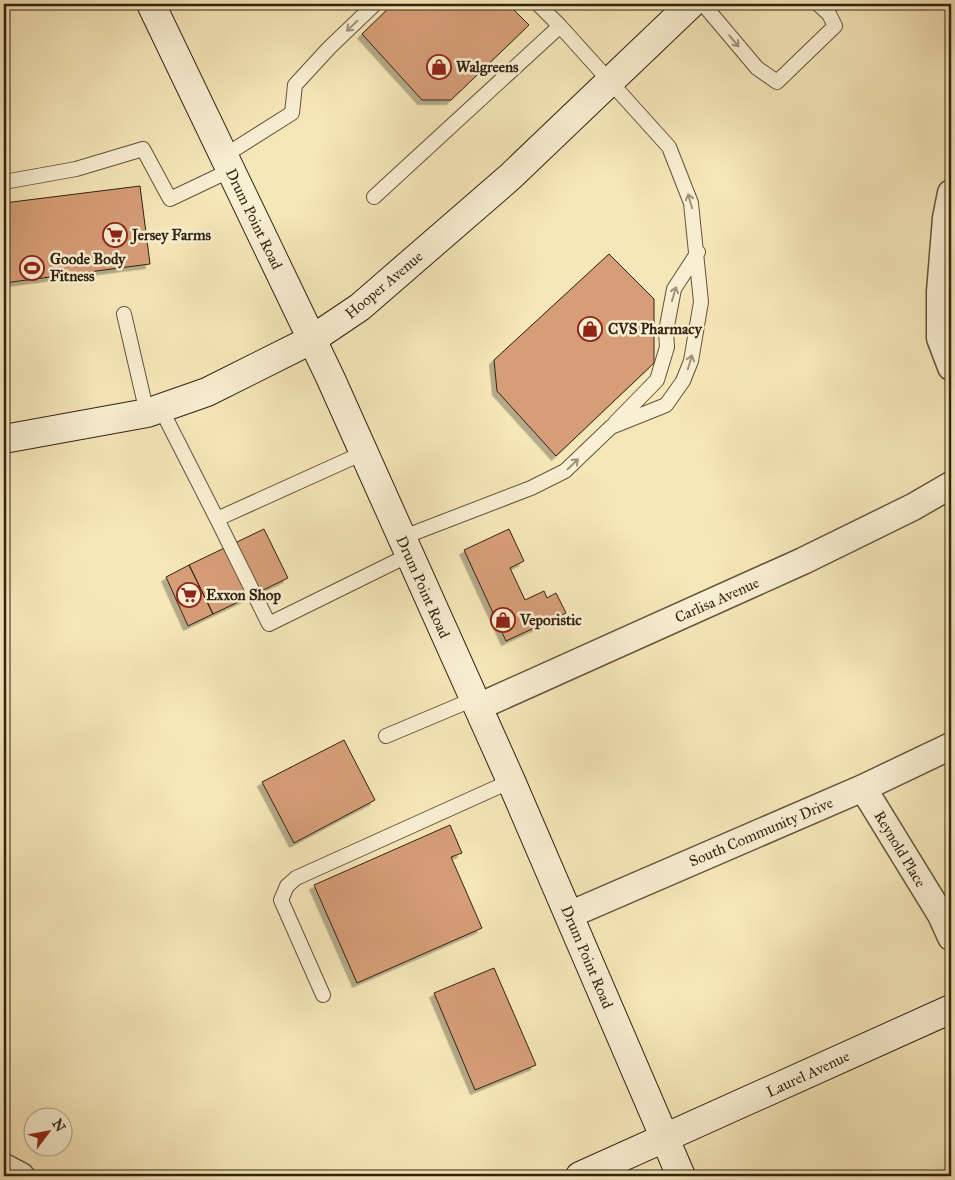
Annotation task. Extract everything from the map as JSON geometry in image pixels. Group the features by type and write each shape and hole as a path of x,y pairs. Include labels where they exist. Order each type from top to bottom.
{"street":[{"name":"Drum Point Road","path":"151,4 363,453 511,781 681,1176"},
{"name":"Hooper Avenue","path":"4,439 154,411 207,392 311,340 376,294 510,176 691,4"},
{"path":"951,193 946,218 941,283 940,338 951,367"},
{"name":"Carlisa Avenue","path":"476,703 803,561 913,507 951,485"},
{"name":"South Community Drive","path":"569,915 863,788 951,746"},
{"name":"Reynold Place","path":"863,788 941,915 951,936"},
{"name":"Laurel Avenue","path":"580,1176 951,1009"},
{"path":"4,1167 21,1176"}],"lane":[{"path":"4,182 76,169 143,149 170,199 227,163 292,113 295,85 329,48 375,4"},
{"path":"538,4 611,80 669,147 692,202 701,302 691,361 683,381 666,405 611,427"},
{"path":"703,4 757,68 777,82 835,26 829,14 818,4"},
{"path":"374,198 560,26"},
{"path":"124,314 154,411 217,519 269,624 405,546 565,471 657,380 667,347 666,331 674,289 698,252"},
{"path":"217,519 363,453"},
{"path":"386,736 476,703"},
{"path":"324,995 281,900 288,886 296,878 511,781"}],"building":[{"name":"Walgreens","path":"393,4 508,4 529,25 451,100 422,100 362,34"},
{"path":"140,186 150,264 4,283 4,203"},
{"name":"CVS Pharmacy","path":"609,254 654,299 654,363 556,456 497,391 494,360"},
{"path":"264,529 288,578 213,614 189,565"},
{"path":"509,529 524,561 510,568 525,600 544,591 547,598 556,593 566,613 506,641 464,550"},
{"name":"Exxon Shop","path":"189,565 213,614 188,626 166,577"},
{"path":"344,740 375,800 294,843 262,782"},
{"path":"450,825 462,853 451,857 482,928 357,983 314,885"},
{"path":"494,968 536,1065 475,1090 434,993"}],"place":[{"name":"Walgreens","path":"439,67"},
{"name":"Jersey Farms","path":"115,235"},
{"name":"Goode Body Fitness","path":"32,268"},
{"name":"CVS Pharmacy","path":"590,329"},
{"name":"Exxon Shop","path":"189,595"},
{"name":"Veporistic","path":"503,620"}]}
